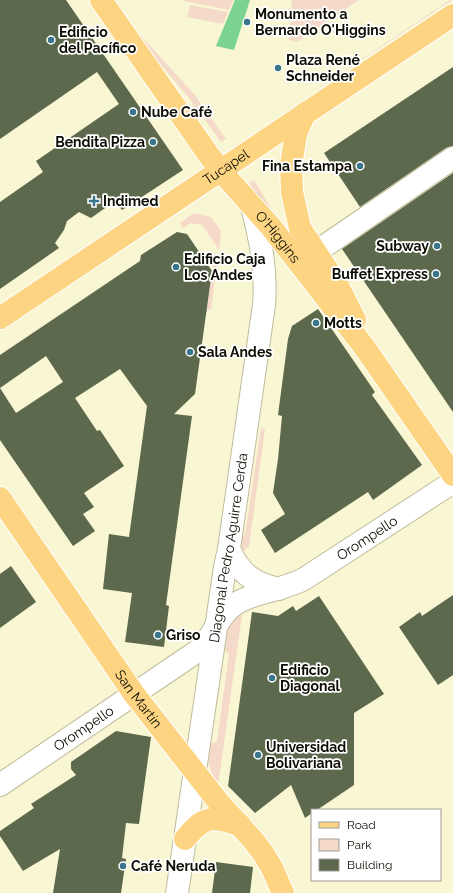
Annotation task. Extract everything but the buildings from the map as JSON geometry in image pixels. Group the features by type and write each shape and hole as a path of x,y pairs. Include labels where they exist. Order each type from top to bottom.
{"main road":[{"name":"O'Higgins","path":"101,0 152,75 220,170 271,227 365,348 453,475"},
{"name":"Tucapel","path":"0,318 453,15"},
{"path":"306,113 296,134 293,145 291,165 292,192 300,228 338,286 352,313 365,348"},
{"name":"San Martín","path":"0,498 134,694 194,772 263,853 283,893"},
{"path":"184,839 195,826 210,819 220,819 240,825"}],"street":[{"path":"316,252 453,158"},
{"name":"Diagonal Pedro Aguirre Cerda","path":"177,893 217,624 224,567 230,549 265,293 264,261 261,242 251,203"},
{"name":"Orompello","path":"0,785 199,650 208,641 217,624 226,612 236,603 246,598 299,582 312,575 453,482"},
{"path":"230,549 242,572 257,582 279,589"}],"green space":[{"path":"180,0 234,0 229,10"},
{"path":"292,0 359,0 297,42 289,40"},
{"path":"452,0 316,90 317,89"},
{"path":"190,5 228,12 223,24 187,17"},
{"path":"126,17 142,37 194,94 226,139 221,142 189,98 143,44"},
{"path":"254,180 277,218 281,231 249,183"},
{"path":"194,213 211,217 221,231 219,250 202,225 190,223 183,228 180,223"},
{"path":"215,253 218,258 211,309 206,312"},
{"path":"261,428 265,429 249,547 238,554 237,538 245,535"},
{"path":"233,614 242,615 218,786 210,767 208,751 209,745 217,741 229,654 222,647 226,623"}],"shaded area":[{"path":"235,0 250,0 234,50 216,46"}],"place":[{"name":"Monumento a Bernardo O'Higgins","path":"247,22"},
{"name":"Edificio del Pacífico","path":"51,40"},
{"name":"Plaza René Schneider","path":"278,68"},
{"name":"Nube Café","path":"133,112"},
{"name":"Bendita Pizza","path":"153,142"},
{"name":"Fina Estampa","path":"360,166"},
{"name":"Indimed","path":"94,201"},
{"name":"Subway","path":"437,246"},
{"name":"Edificio Caja Los Andes","path":"176,267"},
{"name":"Buffet Express","path":"436,274"},
{"name":"Motts","path":"316,323"},
{"name":"Sala Andes","path":"190,352"},
{"name":"Griso","path":"158,635"},
{"name":"Edificio Diagonal","path":"272,678"},
{"name":"Universidad Bolivariana","path":"258,755"},
{"name":"Café Neruda","path":"123,866"}]}
